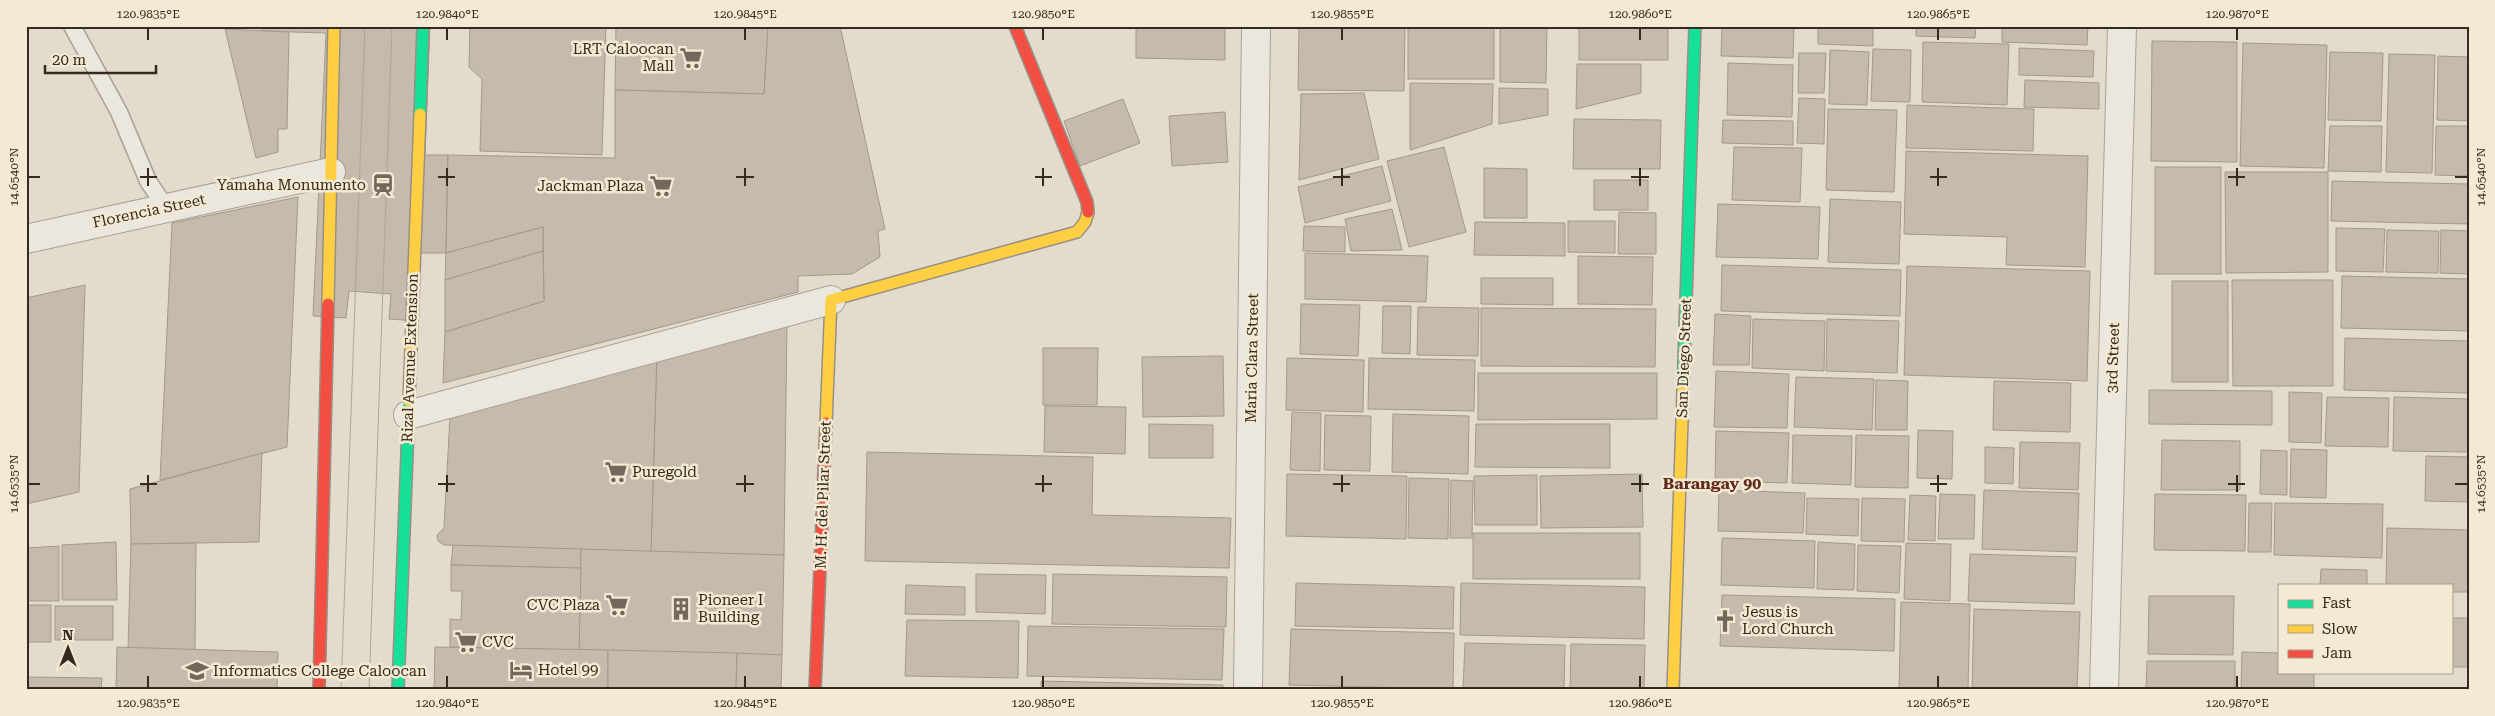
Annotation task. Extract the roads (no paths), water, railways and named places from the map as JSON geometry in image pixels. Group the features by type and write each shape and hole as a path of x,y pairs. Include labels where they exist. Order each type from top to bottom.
{"street":[{"path":"319,690 334,26"},
{"name":"Rizal Avenue Extension","path":"398,690 423,26"},
{"path":"408,415 1077,232 1086,222 1089,212 1088,202 1015,26"},
{"name":"Maria Clara Street","path":"1248,690 1256,26"},
{"name":"San Diego Street","path":"1673,690 1695,26"},
{"name":"3rd Street","path":"2104,690 2122,26"},
{"name":"Florencia Street","path":"26,238 331,172"},
{"name":"M. H. del Pilar Street","path":"815,690 831,300"}],"lane":[{"path":"72,26 118,112 148,181 166,208"}],"tram line":[{"path":"341,690 365,26"},
{"path":"369,690 392,26"}],"place":[{"name":"LRT Caloocan Mall","path":"691,58"},
{"name":"Yamaha Monumento","path":"383,185"},
{"name":"Jackman Plaza","path":"661,186"},
{"name":"Puregold","path":"616,472"},
{"name":"CVC Plaza","path":"617,605"},
{"name":"Pioneer I Building","path":"681,609"},
{"name":"Jesus is Lord Church","path":"1725,621"},
{"name":"CVC","path":"466,642"},
{"name":"Hotel 99","path":"521,670"},
{"name":"Informatics College Caloocan","path":"197,671"}],"district":[{"name":"Barangay 90","path":"1712,483"}]}
